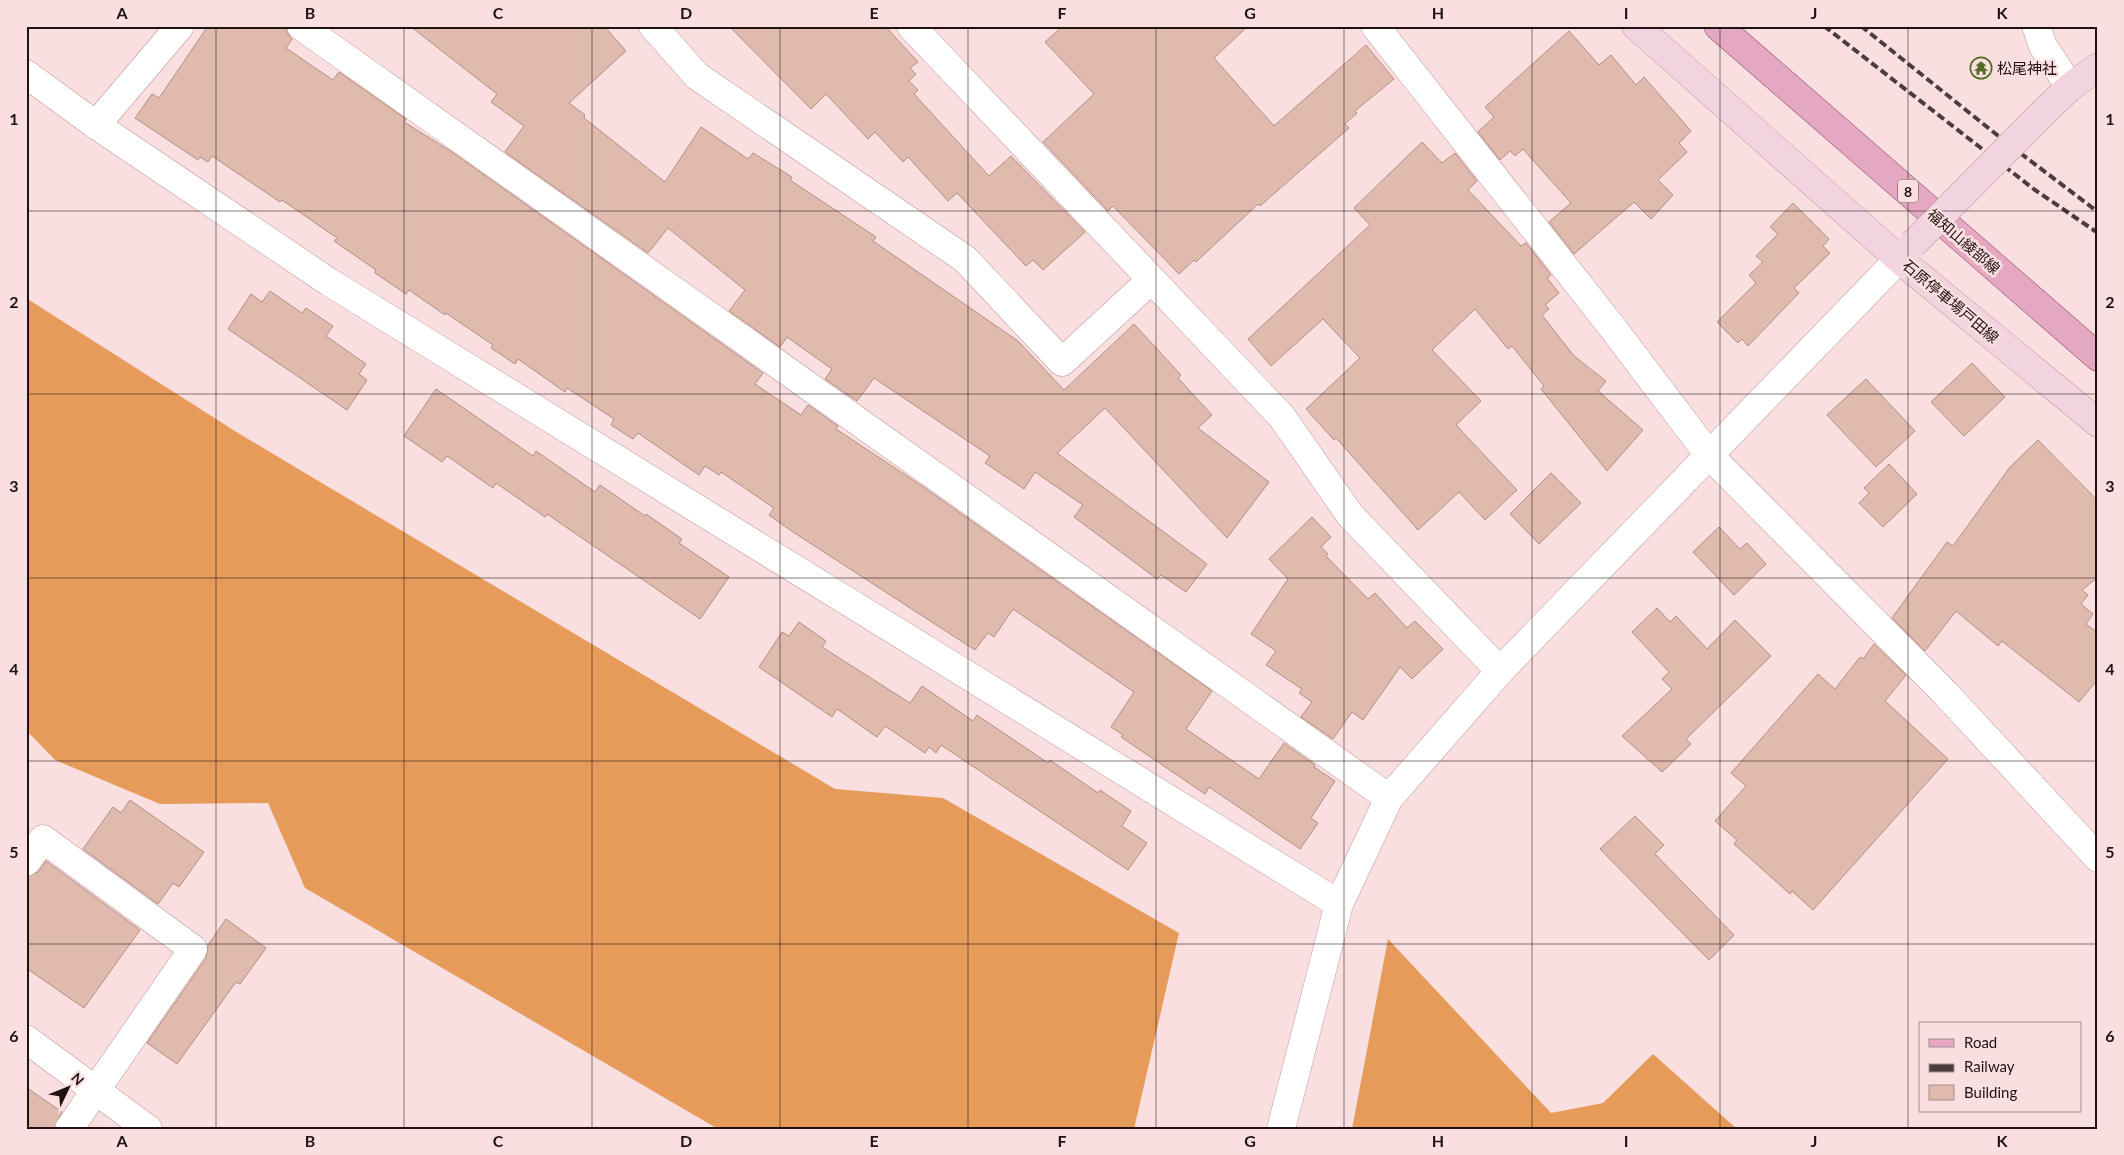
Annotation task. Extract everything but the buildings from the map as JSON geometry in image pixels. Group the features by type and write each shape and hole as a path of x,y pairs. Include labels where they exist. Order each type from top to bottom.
{"main road":[{"path":"1636,26 1906,251"},
{"name":"福知山綾部線","path":"1718,26 2098,357"},
{"name":"石原停車場戸田線","path":"2098,67 2070,87 1906,251 2098,423"}],"street":[{"path":"96,124 180,26"},
{"path":"301,26 1389,798"},
{"path":"653,26 697,76 965,259 1062,362 1151,280"},
{"path":"911,26 1282,417 1350,515 1500,672"},
{"path":"1375,26 1612,327 1709,455 1945,693 2098,858"},
{"path":"2036,26 2043,46 2070,87"},
{"path":"26,74 96,124 329,282 1339,904"},
{"path":"1281,1129 1339,904 1389,798 1500,672 1906,251"},
{"path":"26,862 43,839 193,949 97,1091 69,1129"},
{"path":"26,1039 148,1129"}],"shaded area":[{"path":"26,298 238,433 835,789 943,798 1179,933 1134,1129 718,1129 305,888 268,803 160,804 55,760 26,730"},
{"path":"1388,939 1551,1113 1603,1103 1653,1054 1737,1129 1352,1129"}],"railway":[{"path":"1824,26 2035,190 2098,233"},
{"path":"1861,26 2007,143 2098,212"}],"place":[{"name":"松尾神社","path":"1981,68"}]}
